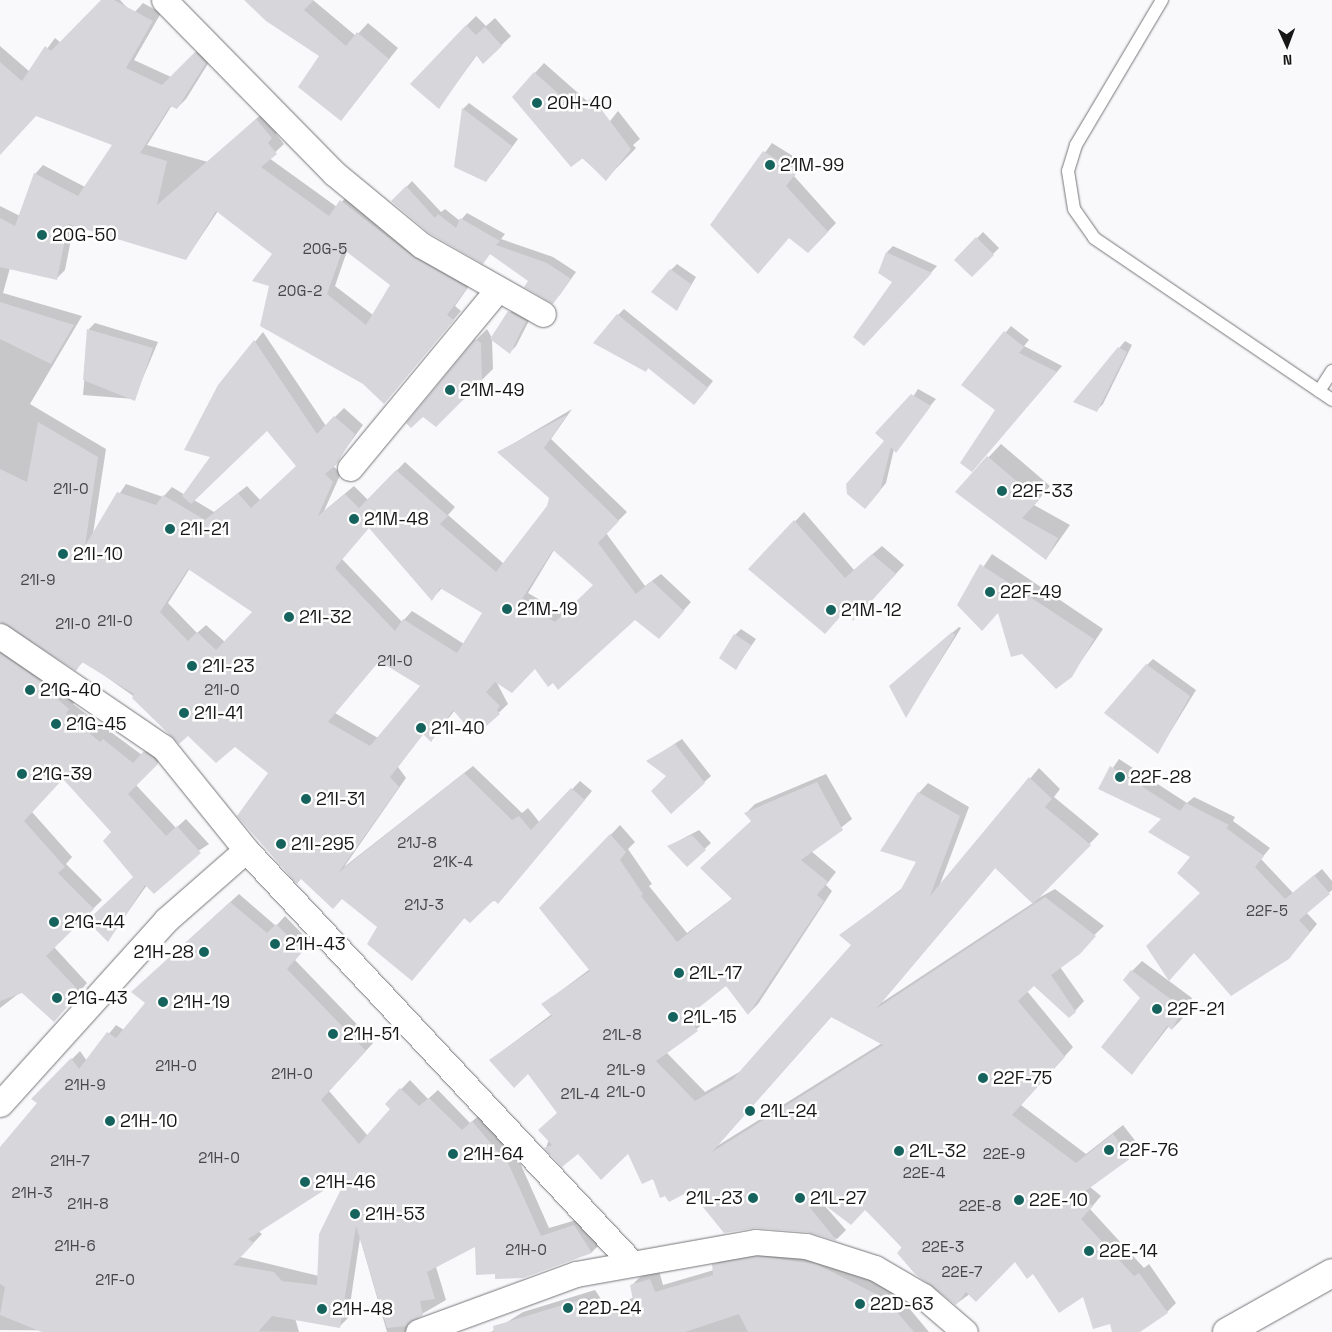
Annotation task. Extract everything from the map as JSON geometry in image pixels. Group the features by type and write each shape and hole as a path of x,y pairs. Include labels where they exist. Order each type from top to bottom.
{"street":[{"path":"164,0 334,173 421,245 497,290 543,314"},
{"path":"350,468 497,290"},
{"path":"0,636 164,747 246,850 630,1261"},
{"path":"0,1104 166,920 246,850"},
{"path":"418,1332 576,1274 630,1261 755,1242 806,1246 897,1278 965,1332"},
{"path":"1227,1332 1332,1273"}],"lane":[{"path":"1162,0 1076,145 1068,171 1074,209 1100,243 1332,400"},
{"path":"1319,391 1332,370"}],"building":[{"path":"101,0 114,0 153,21 126,68 162,85 195,52 206,63 177,109 170,106 140,153 167,161 157,205 256,119 272,138 268,143 277,154 261,167 329,216 340,200 412,256 467,288 447,315 454,320 384,404 363,384 260,326 269,286 252,281 272,254 216,211 186,260 68,224 57,280 0,267 0,218 15,226 34,173 78,196 112,145 36,116 0,155 0,62 22,81 45,46 51,51","holes":["343,249 390,285 366,325 327,294"]},
{"path":"244,0 314,0 304,10 346,46 357,32 389,59 341,121 298,87 319,56 266,21"},
{"path":"466,25 476,35 485,27 502,46 483,64 476,55 439,109 410,84"},
{"path":"534,72 577,110 592,97 631,149 606,181 583,158 571,167 512,97"},
{"path":"462,108 512,146 486,182 454,167"},
{"path":"763,151 797,172 786,186 828,232 808,253 789,238 758,274 710,225"},
{"path":"406,186 435,218 438,214 456,228 460,218 500,241 496,245 547,263 571,279 553,304 524,287 528,281 490,254 483,264 429,233 391,201"},
{"path":"976,237 994,255 972,277 954,260"},
{"path":"886,252 932,273 864,346 853,337 892,282 878,273"},
{"path":"670,269 691,284 677,311 651,292"},
{"path":"0,302 74,325 51,364 0,339"},
{"path":"508,311 526,321 510,354 490,339"},
{"path":"617,314 708,388 694,405 648,368 646,372 593,343"},
{"path":"87,329 153,348 135,401 83,380"},
{"path":"1004,331 1024,347 1019,353 1057,372 972,472 960,463 995,410 961,385"},
{"path":"475,339 481,343 482,381 436,427 423,417 411,428 406,423"},
{"path":"254,340 317,434 334,416 355,434 336,465 325,474 333,482 318,516 345,494 359,508 396,470 448,516 440,524 496,572 547,506 549,498 497,452 567,415 544,448 619,521 598,543 636,594 652,581 684,611 659,639 635,620 558,690 553,683 548,687 535,669 512,693 495,682 486,692 500,706 497,710 500,714 475,736 453,710 431,742 423,734 390,777 399,787 339,872 464,773 512,820 519,816 531,830 571,788 585,800 498,904 494,900 470,923 464,918 412,981 367,944 377,927 342,899 333,909 301,879 297,884 237,816 268,773 235,747 216,763 188,736 179,744 132,698 134,694 82,662 76,671 0,622 0,469 27,482 38,422 98,457 85,546 117,492 156,505 163,495 205,520 238,493 251,508 296,466 267,431 191,504 182,496 210,457 184,450 218,385","holes":["369,528 432,601 440,588 482,613 457,653 403,619 395,631 335,568","553,550 593,585 555,622 520,602","188,569 252,612 216,650 197,632 188,641 160,612","379,661 420,686 370,746 328,722"]},
{"path":"1118,347 1127,352 1097,412 1073,402"},
{"path":"911,394 931,406 896,453 891,447 880,491 865,509 847,494 846,484 884,441 875,433"},
{"path":"987,456 1039,500 1022,518 1058,538 1046,560 955,492"},
{"path":"794,520 845,578 872,554 896,574 853,621 847,609 825,634 748,569"},
{"path":"980,564 1094,639 1072,677 1056,689 1022,654 1011,657 998,613 982,631 957,605"},
{"path":"952,632 955,635 906,718 889,686"},
{"path":"734,634 751,645 736,670 719,658"},
{"path":"0,653 60,695 57,699 69,709 66,713 100,742 103,739 133,763 144,751 153,758 158,764 128,794 166,836 177,826 201,853 154,894 145,885 108,942 87,921 133,877 103,841 111,832 63,779 24,821 65,867 58,873 94,909 46,956 80,992 54,1022 22,993 0,1001"},
{"path":"1146,664 1190,696 1158,754 1104,713"},
{"path":"675,744 705,783 671,814 651,791 666,776 646,761"},
{"path":"1110,766 1180,811 1186,803 1229,825 1226,828 1264,856 1255,867 1285,899 1314,875 1330,894 1299,920 1310,932 1289,959 1231,996 1194,953 1169,981 1146,946 1200,893 1177,873 1190,857 1148,832 1161,819 1098,789"},
{"path":"1029,777 1052,799 1045,807 1091,845 1033,904 995,868 876,1009 1045,897 1096,936 1080,954 1051,975 1076,1012 1069,1018 1034,986 1018,1001 1065,1057 1012,1115 1076,1163 1113,1134 1131,1158 1080,1195 1093,1206 1081,1219 1134,1276 1139,1273 1168,1313 1140,1332 1112,1332 1110,1324 1093,1329 1083,1297 1059,1313 1033,1274 1027,1279 1015,1262 976,1302 966,1292 956,1305 915,1274 897,1253 902,1247 865,1210 851,1225 814,1197 807,1204 837,1241 807,1232 756,1228 724,1233 690,1191 669,1202 665,1196 660,1198 653,1179 642,1184 628,1154 601,1180 578,1154 562,1167 544,1148 552,1145 538,1130 557,1113 528,1074 514,1088 489,1060 552,1016 541,1004 590,971 539,908 610,834 626,852 620,860 643,894 641,896 677,942 732,899 700,868 751,821 744,813 817,782 843,830 801,860 828,882 817,895 824,901 748,1015 726,986 687,1017 698,1031 656,1061 695,1101 733,1079 851,945 839,935 900,891 916,862 880,851 918,792 960,816 930,896","holes":["831,1017 883,1045 712,1152"]},
{"path":"692,835 706,850 687,867 667,846"},
{"path":"230,902 267,933 276,924 303,951 287,969 366,1051 321,1100 359,1144 390,1109 385,1104 400,1088 419,1106 429,1098 462,1130 472,1121 509,1165 541,1236 574,1225 592,1253 523,1278 495,1279 495,1274 476,1275 475,1247 427,1272 435,1299 420,1301 423,1315 406,1326 387,1328 356,1226 340,1328 272,1316 258,1332 42,1332 0,1315 5,1287 0,1284 0,1147 37,1103 31,1099 71,1058 79,1069 107,1032 116,1038 145,1003 131,992","holes":["348,1175 319,1234 317,1285 282,1281 274,1272 233,1265 254,1243 248,1239"]},
{"path":"1131,970 1183,1008 1172,1030 1167,1026 1132,1075 1101,1047 1140,998 1123,980"},
{"path":"756,1256 816,1264 886,1299 914,1332 748,1332 739,1314 685,1332 494,1332 493,1326 586,1298 600,1318 633,1300 630,1285 650,1279 655,1292 713,1275 712,1264"}],"place":[{"name":"20H-40","path":"537,103"},
{"name":"21M-99","path":"770,165"},
{"name":"20G-50","path":"42,235"},
{"name":"21M-49","path":"450,390"},
{"name":"22F-33","path":"1002,491"},
{"name":"21M-48","path":"354,519"},
{"name":"21I-21","path":"170,529"},
{"name":"21I-10","path":"63,554"},
{"name":"22F-49","path":"990,592"},
{"name":"21M-19","path":"507,609"},
{"name":"21M-12","path":"831,610"},
{"name":"21I-32","path":"289,617"},
{"name":"21I-23","path":"192,666"},
{"name":"21G-40","path":"30,690"},
{"name":"21I-41","path":"184,713"},
{"name":"21G-45","path":"56,724"},
{"name":"21I-40","path":"421,728"},
{"name":"21G-39","path":"22,774"},
{"name":"22F-28","path":"1120,777"},
{"name":"21I-31","path":"306,799"},
{"name":"21I-295","path":"281,844"},
{"name":"21G-44","path":"54,922"},
{"name":"21H-43","path":"275,944"},
{"name":"21H-28","path":"204,952"},
{"name":"21L-17","path":"679,973"},
{"name":"21G-43","path":"57,998"},
{"name":"21H-19","path":"163,1002"},
{"name":"22F-21","path":"1157,1009"},
{"name":"21L-15","path":"673,1017"},
{"name":"21H-51","path":"333,1034"},
{"name":"22F-75","path":"983,1078"},
{"name":"21L-24","path":"750,1111"},
{"name":"21H-10","path":"110,1121"},
{"name":"22F-76","path":"1109,1150"},
{"name":"21L-32","path":"899,1151"},
{"name":"21H-64","path":"453,1154"},
{"name":"21H-46","path":"305,1182"},
{"name":"21L-23","path":"753,1198"},
{"name":"21L-27","path":"800,1198"},
{"name":"22E-10","path":"1019,1200"},
{"name":"21H-53","path":"355,1214"},
{"name":"22E-14","path":"1089,1251"},
{"name":"22D-63","path":"860,1304"},
{"name":"22D-24","path":"568,1308"},
{"name":"21H-48","path":"322,1309"}]}
